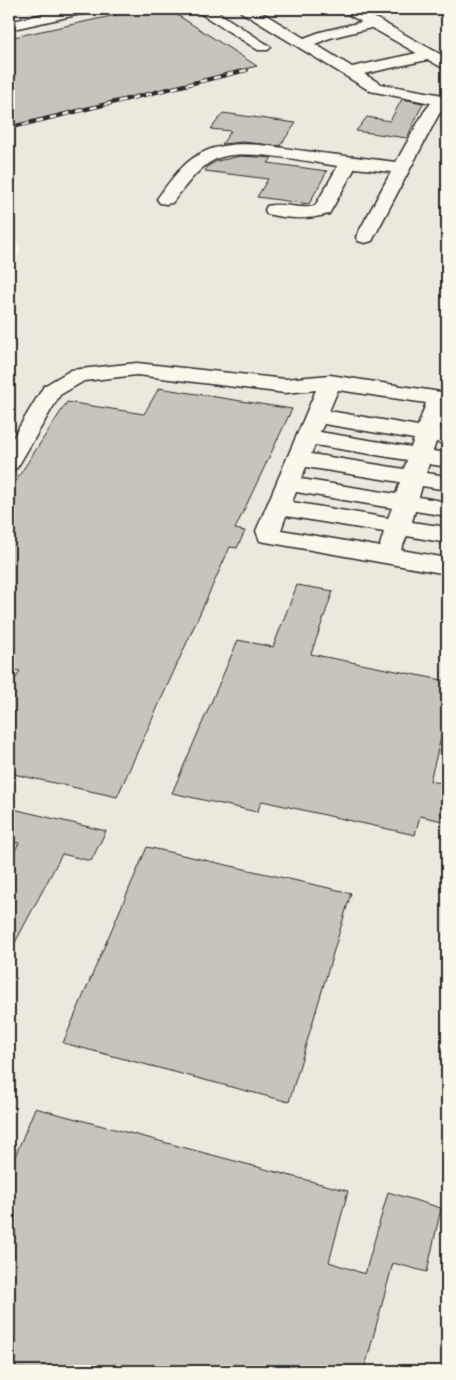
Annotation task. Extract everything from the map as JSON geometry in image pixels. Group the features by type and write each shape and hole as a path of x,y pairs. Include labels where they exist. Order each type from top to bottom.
{"main road":[{"path":"9,26 86,9"},
{"path":"203,9 263,47"},
{"path":"246,9 305,43 378,89 445,100"},
{"path":"349,9 447,64"},
{"path":"305,43 325,35 374,23"},
{"path":"310,26 325,35"},
{"path":"351,72 431,55"},
{"path":"365,237 432,112 445,100"},
{"path":"166,199 198,161 219,152 252,150 402,168"},
{"path":"274,210 314,213 322,210 349,162"},
{"path":"9,463 52,391 79,375 137,369 285,386 320,408 437,422"},
{"path":"320,408 437,422"},
{"path":"320,408 268,531 270,536 447,566"},
{"path":"437,422 447,460"},
{"path":"388,557 413,478 437,422"},
{"path":"298,460 447,483"},
{"path":"288,484 447,509"},
{"path":"278,507 447,535"}],"shaded area":[{"path":"9,9 447,9 447,1371 9,1371 9,293 20,247 9,236"}],"building":[{"path":"144,9 168,9 257,66 9,126 9,38"},
{"path":"402,99 423,103 407,138 356,131 367,117 390,121"},
{"path":"223,113 296,123 280,146 243,142 222,144 231,131 211,129"},
{"path":"241,156 272,158 268,163 327,171 309,204 257,197 268,179 205,171 208,166 217,161"},
{"path":"159,388 292,409 235,529 245,531 237,548 230,547 117,797 9,773 9,690 20,671 9,669 9,491 67,402 144,414"},
{"path":"297,585 333,591 311,654 447,681 447,714 430,781 447,784 447,822 420,816 415,835 262,801 257,812 172,793 238,640 273,647"},
{"path":"9,808 106,831 91,861 62,854 9,954 9,862 19,843 9,841"},
{"path":"147,847 351,893 289,1102 63,1043"},
{"path":"35,1108 348,1191 329,1262 365,1274 388,1192 441,1208 427,1272 393,1263 364,1371 9,1371 9,1171"}],"railway":[{"path":"9,128 247,70"}]}
